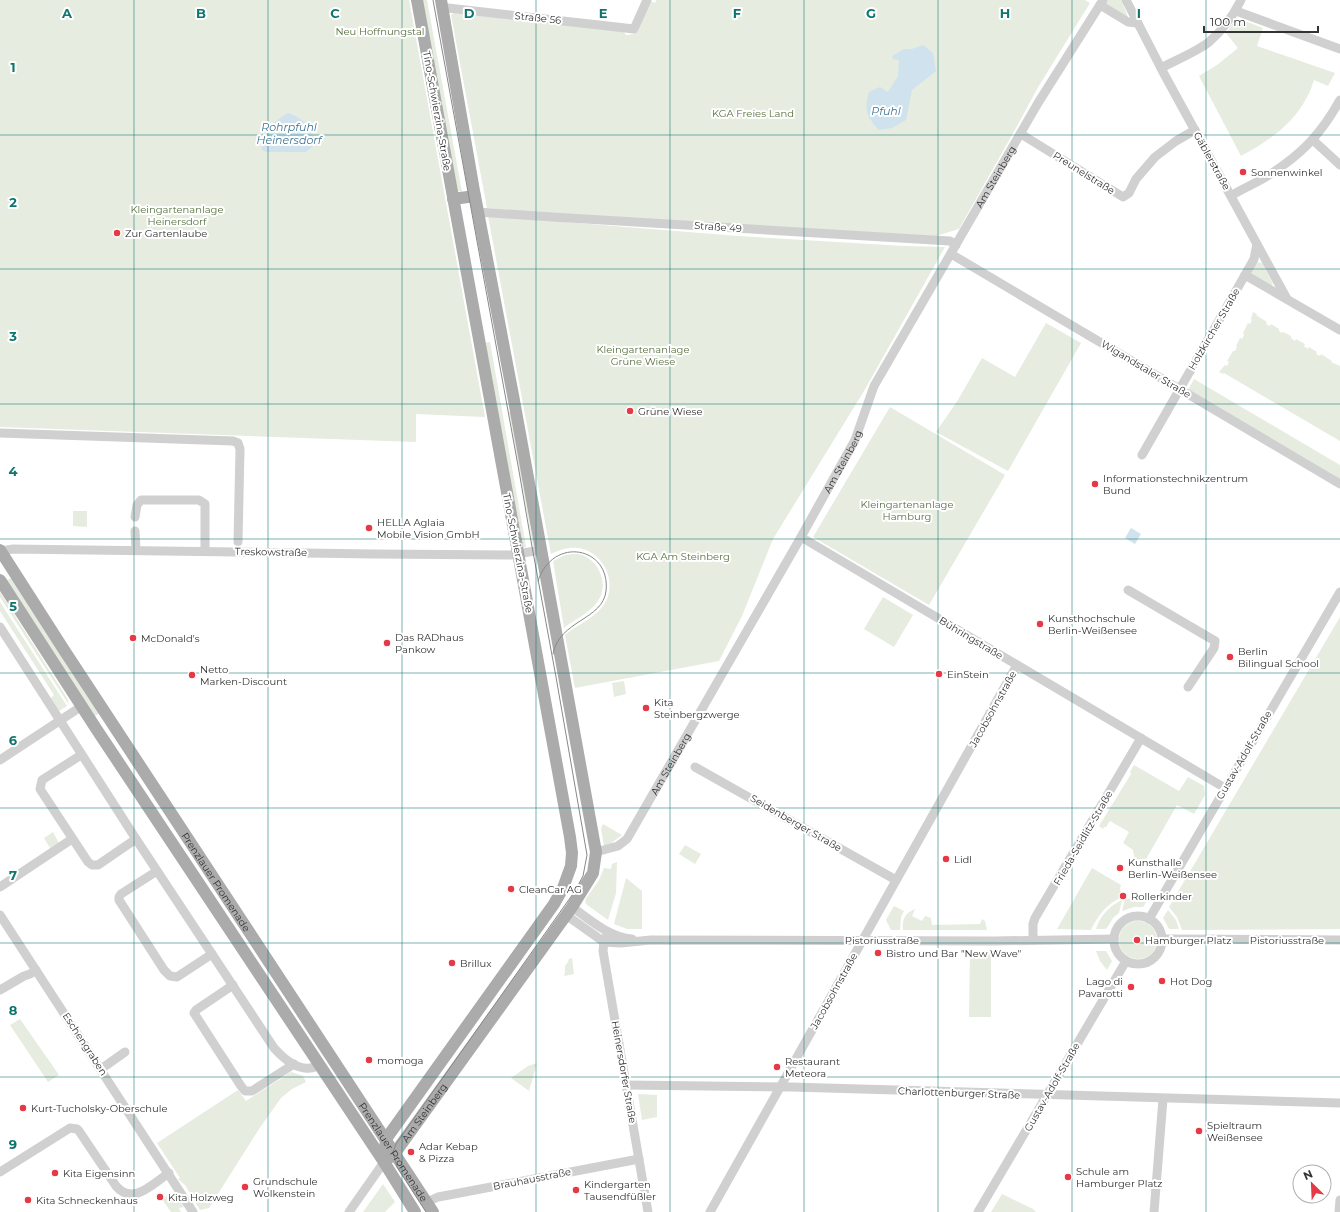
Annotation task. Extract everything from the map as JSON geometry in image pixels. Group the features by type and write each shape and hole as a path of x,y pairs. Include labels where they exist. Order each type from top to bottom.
{"main road":[{"name":"Tino-Schwierzina-Straße","path":"417,0 571,844 571,866 563,888 563,909"},
{"path":"442,4 475,196 513,395 596,852"},
{"path":"453,199 475,196"},
{"name":"Prenzlauer Promenade","path":"0,550 64,650 396,1153 430,1207"},
{"name":"Prenzlauer Promenade","path":"0,580 384,1162 415,1212"},
{"name":"Am Steinberg","path":"384,1162 386,1139 563,909 593,874 596,852"},
{"name":"Am Steinberg","path":"384,1162 396,1153 563,909"},
{"path":"278,1003 290,994"}],"street":[{"name":"Straße 56","path":"442,4 456,9 634,29 647,0"},
{"name":"Gäblerstraße","path":"1126,0 1161,68 1287,299"},
{"path":"1161,68 1207,43 1224,28 1236,11 1241,0"},
{"path":"1101,3 1128,22 1138,23"},
{"name":"Am Steinberg","path":"596,852 618,846 627,839 801,537 855,440 874,386 1020,134 1101,3"},
{"path":"1236,11 1340,48"},
{"path":"1231,196 1268,175 1298,154 1313,140 1324,126 1340,100"},
{"name":"Preunelstraße","path":"1020,134 1123,197 1129,193 1136,179 1155,157 1176,141 1195,130"},
{"path":"1313,140 1340,165"},
{"name":"Straße 49","path":"478,212 950,241 956,245"},
{"name":"Holzkircher Straße","path":"1142,455 1254,259 1257,244"},
{"name":"Wigandstaler Straße","path":"951,254 1340,484"},
{"path":"1245,275 1340,330"},
{"path":"0,433 233,441 238,444 240,449 238,542"},
{"path":"135,517 137,506 141,500 199,500 205,504 205,551"},
{"path":"135,531 136,550"},
{"name":"Bühringstraße","path":"801,537 1225,788"},
{"name":"Treskowstraße","path":"0,550 518,554 541,550"},
{"path":"1128,590 1215,642 1214,648 1188,687"},
{"name":"Gustav-Adolf-Straße","path":"1149,919 1340,592"},
{"path":"0,627 136,839 274,1048 283,1058 294,1064 311,1068 319,1064"},
{"name":"Jacobsohnstraße","path":"710,1212 1017,665"},
{"path":"0,760 82,706"},
{"name":"Frieda-Seidlitz-Straße","path":"1033,940 1033,924 1036,918 1141,738"},
{"path":"81,754 42,780 40,789 72,839 88,862 92,865 98,865 136,839"},
{"name":"Seidenberger Straße","path":"695,767 896,880"},
{"path":"0,887 72,839"},
{"path":"157,871 121,894 119,900 164,970 170,976 177,977 212,954"},
{"path":"563,909 604,942"},
{"name":"Pistoriusstraße","path":"563,909 608,932 624,938 651,940 1114,939"},
{"name":"Eschengraben","path":"0,915 193,1212"},
{"path":"1140,916 1149,919 1159,929 1162,939 1160,951 1157,956 1148,962 1138,964 1126,961 1118,954 1114,939 1119,925 1132,917 1140,916"},
{"name":"Heinersdorfer Straße","path":"608,932 602,951 648,1212"},
{"name":"Pistoriusstraße","path":"1162,939 1340,940"},
{"name":"Pistoriusstraße","path":"604,942 620,943 651,940"},
{"name":"Gustav-Adolf-Straße","path":"978,1212 1126,961"},
{"path":"0,990 36,970"},
{"path":"233,985 196,1010 194,1013 241,1086 245,1091 252,1091 294,1064"},
{"path":"101,1069 125,1052"},
{"name":"Charlottenburger Straße","path":"626,1085 781,1087 1047,1096 1340,1103"},
{"path":"1154,1212 1163,1099"},
{"path":"0,1172 70,1128 77,1129 116,1186 120,1191 126,1194 140,1193 169,1173"},
{"name":"Brauhausstraße","path":"430,1207 438,1197 449,1194 639,1159"},
{"path":"349,1212 384,1162"},
{"path":"1340,1200 1340,1212"}],"green space":[{"name":"Kleingartenanlage Heinersdorf","path":"0,0 409,0 485,417 416,414 416,442 0,427"},
{"path":"421,0 427,0 462,192 458,191"},
{"name":"KGA Freies Land","path":"656,0 1085,0 1090,3 1037,89 959,229 936,236 552,214 487,208 451,15 454,13 623,31 626,35 634,34 638,31 650,1 655,3"},
{"path":"1106,0 1121,0 1128,17 1105,5"},
{"path":"1237,18 1263,28 1257,46 1335,73 1328,86 1314,80 1301,107 1287,124 1270,139 1241,156 1199,76 1217,65 1238,48 1226,33"},
{"name":"Kleingartenanlage Grüne Wiese","path":"488,216 738,236 945,247 864,391 773,539 742,616 719,661 575,688 565,635 599,611 607,599 610,582 608,574 600,560 594,554 586,550 571,548 560,550 551,554"},
{"path":"1256,263 1262,263 1273,284 1271,286 1251,274"},
{"path":"1253,312 1267,322 1266,324 1270,326 1271,324 1282,333 1283,332 1291,336 1291,338 1295,341 1296,339 1305,344 1304,346 1308,349 1309,347 1317,352 1316,354 1320,356 1321,354 1332,361 1331,362 1340,366 1340,441 1224,373 1219,372 1225,365 1227,366 1229,362 1227,361 1233,351 1235,351 1240,338 1242,339 1248,323 1250,324 1252,320"},
{"path":"1046,323 1081,343 1008,471 936,432 958,400 982,358 1015,377"},
{"path":"490,342 526,547 521,548 484,343"},
{"path":"1194,379 1340,465 1340,479 1188,390"},
{"name":"Kleingartenanlage Hamburg","path":"890,407 1005,475 929,605 813,537"},
{"path":"509,412 512,412 536,545 533,546"},
{"path":"73,511 87,511 87,527 73,526"},
{"path":"565,555 582,555 594,563 601,575 603,588 595,605 564,628 553,561"},
{"path":"13,577 100,713 93,717 5,581"},
{"path":"0,592 67,698 69,705 0,597"},
{"path":"883,597 913,615 894,647 864,629"},
{"path":"0,602 67,706 59,711 51,698 54,695 0,611"},
{"path":"1340,617 1340,929 1182,930 1177,917 1169,907"},
{"path":"624,681 626,694 614,697 612,683"},
{"path":"1134,765 1179,791 1188,777 1204,786 1205,795 1194,814 1177,805 1142,866 1135,860 1133,850 1123,843 1129,832 1110,821 1103,829 1099,826 1131,774 1130,772"},
{"path":"603,824 622,835 610,844 604,846 601,829"},
{"path":"53,832 59,843 50,848 44,838"},
{"path":"685,845 701,854 695,864 679,854"},
{"path":"617,862 616,893 608,920 586,904 585,900 599,880 604,868 611,869 612,864"},
{"path":"1092,868 1121,885 1120,888 1122,897 1104,910 1091,930 1057,929"},
{"path":"626,878 642,891 642,929 627,929 614,924"},
{"path":"1138,897 1149,898 1143,907 1134,907 1122,911 1125,899"},
{"path":"1122,900 1119,913 1113,918 1107,928 1096,929 1106,912 1113,905"},
{"path":"894,906 904,911 901,917 900,930 891,930 886,920"},
{"path":"915,909 912,916 922,921 925,916 931,918 932,925 980,924 982,919 985,921 987,930 903,930 905,917 909,912"},
{"path":"1168,910 1176,920 1179,929 1169,929 1163,918"},
{"path":"1138,921 1148,924 1154,930 1157,940 1154,950 1148,956 1138,959 1128,956 1122,950 1119,940 1122,930 1128,924"},
{"path":"970,951 991,951 991,1017 969,1017"},
{"path":"1096,951 1106,951 1112,961 1107,970 1100,961"},
{"path":"572,958 574,974 564,976 565,966 569,959"},
{"path":"20,1019 59,1075 48,1082 10,1025"},
{"path":"537,1063 529,1091 511,1078 528,1066"},
{"path":"291,1072 303,1076 306,1082 292,1089 281,1098 259,1129 209,1208 200,1210 185,1185 178,1179 180,1178 157,1143 238,1090 246,1101"},
{"path":"638,1094 657,1095 657,1117 642,1120"},
{"path":"383,1184 395,1202 385,1212 363,1212"},
{"path":"1002,1194 1033,1209 1036,1212 991,1212"},
{"path":"168,1195 173,1197 176,1195 184,1207 179,1208 181,1212 171,1212 162,1199"}],"water":[{"name":"Pfuhl","path":"923,45 933,53 936,71 912,90 906,120 892,128 879,130 871,121 867,112 869,92 880,87 888,92 898,76 899,60 893,59 892,56 904,49 912,49"},
{"name":"Rohrpfuhl Heinersdorf","path":"288,113 299,118 307,125 312,134 313,146 306,152 266,152 261,149 273,124"},
{"path":"1131,528 1141,534 1135,544 1125,538"}],"tram line":[{"path":"426,1212 397,1167 393,1152 396,1144 575,891 583,876 587,855 433,0"},
{"path":"538,581 545,566 556,557 567,552 580,552 591,556 600,564 605,576 606,591 603,601 589,615 563,634 557,643 553,654"}],"place":[{"name":"Sonnenwinkel","path":"1243,172"},
{"name":"Zur Gartenlaube","path":"117,233"},
{"name":"Grüne Wiese","path":"630,411"},
{"name":"Informationstechnikzentrum Bund","path":"1095,484"},
{"name":"HELLA Aglaia Mobile Vision GmbH","path":"369,528"},
{"name":"Kunsthochschule Berlin-Weißensee","path":"1040,624"},
{"name":"McDonald's","path":"133,638"},
{"name":"Das RADhaus Pankow","path":"387,643"},
{"name":"Berlin Bilingual School","path":"1230,657"},
{"name":"EinStein","path":"939,674"},
{"name":"Netto Marken-Discount","path":"192,675"},
{"name":"Kita Steinbergzwerge","path":"646,708"},
{"name":"Lidl","path":"946,859"},
{"name":"Kunsthalle Berlin-Weißensee","path":"1120,868"},
{"name":"CleanCar AG","path":"511,889"},
{"name":"Rollerkinder","path":"1123,896"},
{"name":"Hamburger Platz","path":"1137,940"},
{"name":"Bistro und Bar \"New Wave\"","path":"878,953"},
{"name":"Brillux","path":"452,963"},
{"name":"Hot Dog","path":"1162,981"},
{"name":"Lago di Pavarotti","path":"1131,987"},
{"name":"momoga","path":"369,1060"},
{"name":"Restaurant Meteora","path":"777,1067"},
{"name":"Kurt-Tucholsky-Oberschule","path":"23,1108"},
{"name":"Spieltraum Weißensee","path":"1199,1131"},
{"name":"Adar Kebap & Pizza","path":"411,1152"},
{"name":"Kita Eigensinn","path":"55,1173"},
{"name":"Schule am Hamburger Platz","path":"1068,1177"},
{"name":"Grundschule Wolkenstein","path":"245,1187"},
{"name":"Kindergarten Tausendfüßler","path":"576,1190"},
{"name":"Kita Holzweg","path":"160,1197"},
{"name":"Kita Schneckenhaus","path":"28,1200"}],"park label":[{"name":"Neu Hoffnungstal","path":"380,31"},
{"name":"KGA Am Steinberg","path":"683,556"}]}
